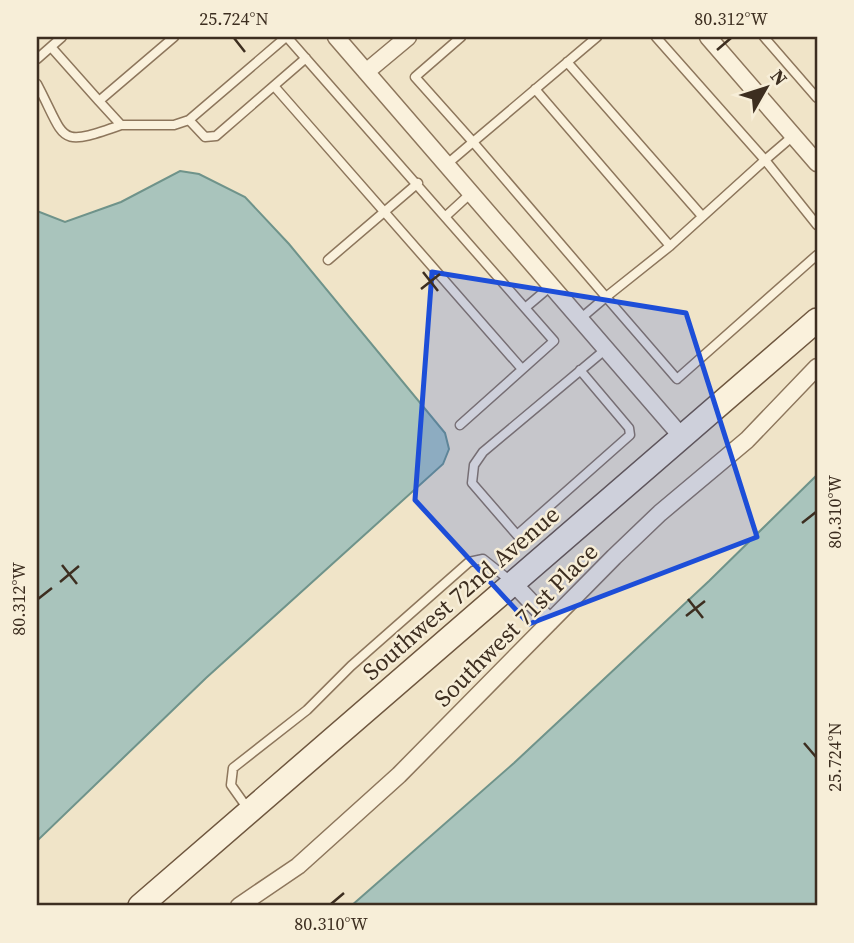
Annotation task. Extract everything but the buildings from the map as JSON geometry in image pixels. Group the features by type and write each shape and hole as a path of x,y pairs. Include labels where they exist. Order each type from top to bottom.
{"street":[{"path":"336,37 682,438"},
{"path":"366,72 408,37"},
{"path":"716,39 817,163"},
{"name":"Southwest 72nd Avenue","path":"140,906 817,320"},
{"name":"Southwest 71st Place","path":"239,906 298,866 399,775 660,513 754,434 817,367"},
{"path":"513,583 550,622"}],"lane":[{"path":"37,59 62,37"},
{"path":"99,101 174,37"},
{"path":"37,85 62,132 70,139 80,140 121,125 174,125 189,120 287,37 554,341 460,425"},
{"path":"461,37 415,77 677,379 817,255"},
{"path":"446,164 597,37"},
{"path":"656,37 765,160 817,225"},
{"path":"764,37 817,98"},
{"path":"51,47 121,125"},
{"path":"189,120 205,137 211,138 306,58"},
{"path":"567,62 702,216"},
{"path":"274,86 522,369"},
{"path":"535,89 670,246"},
{"path":"580,319 670,246 793,136"},
{"path":"328,260 418,183"},
{"path":"446,216 471,193"},
{"path":"525,308 551,286"},
{"path":"580,370 629,428 630,435 517,535 472,483 474,465 483,452 580,370 606,349"},
{"path":"250,811 231,785 233,768 307,710 351,666 469,562 483,559 513,583"}],"highlighted area":[{"path":"432,272 686,313 757,537 529,624 415,500"}],"water":[{"path":"180,171 199,174 245,197 289,244 445,433 449,449 443,464 206,678 37,841 37,211 65,222 121,202"},
{"path":"817,475 817,906 351,906 514,763 709,581"}]}
